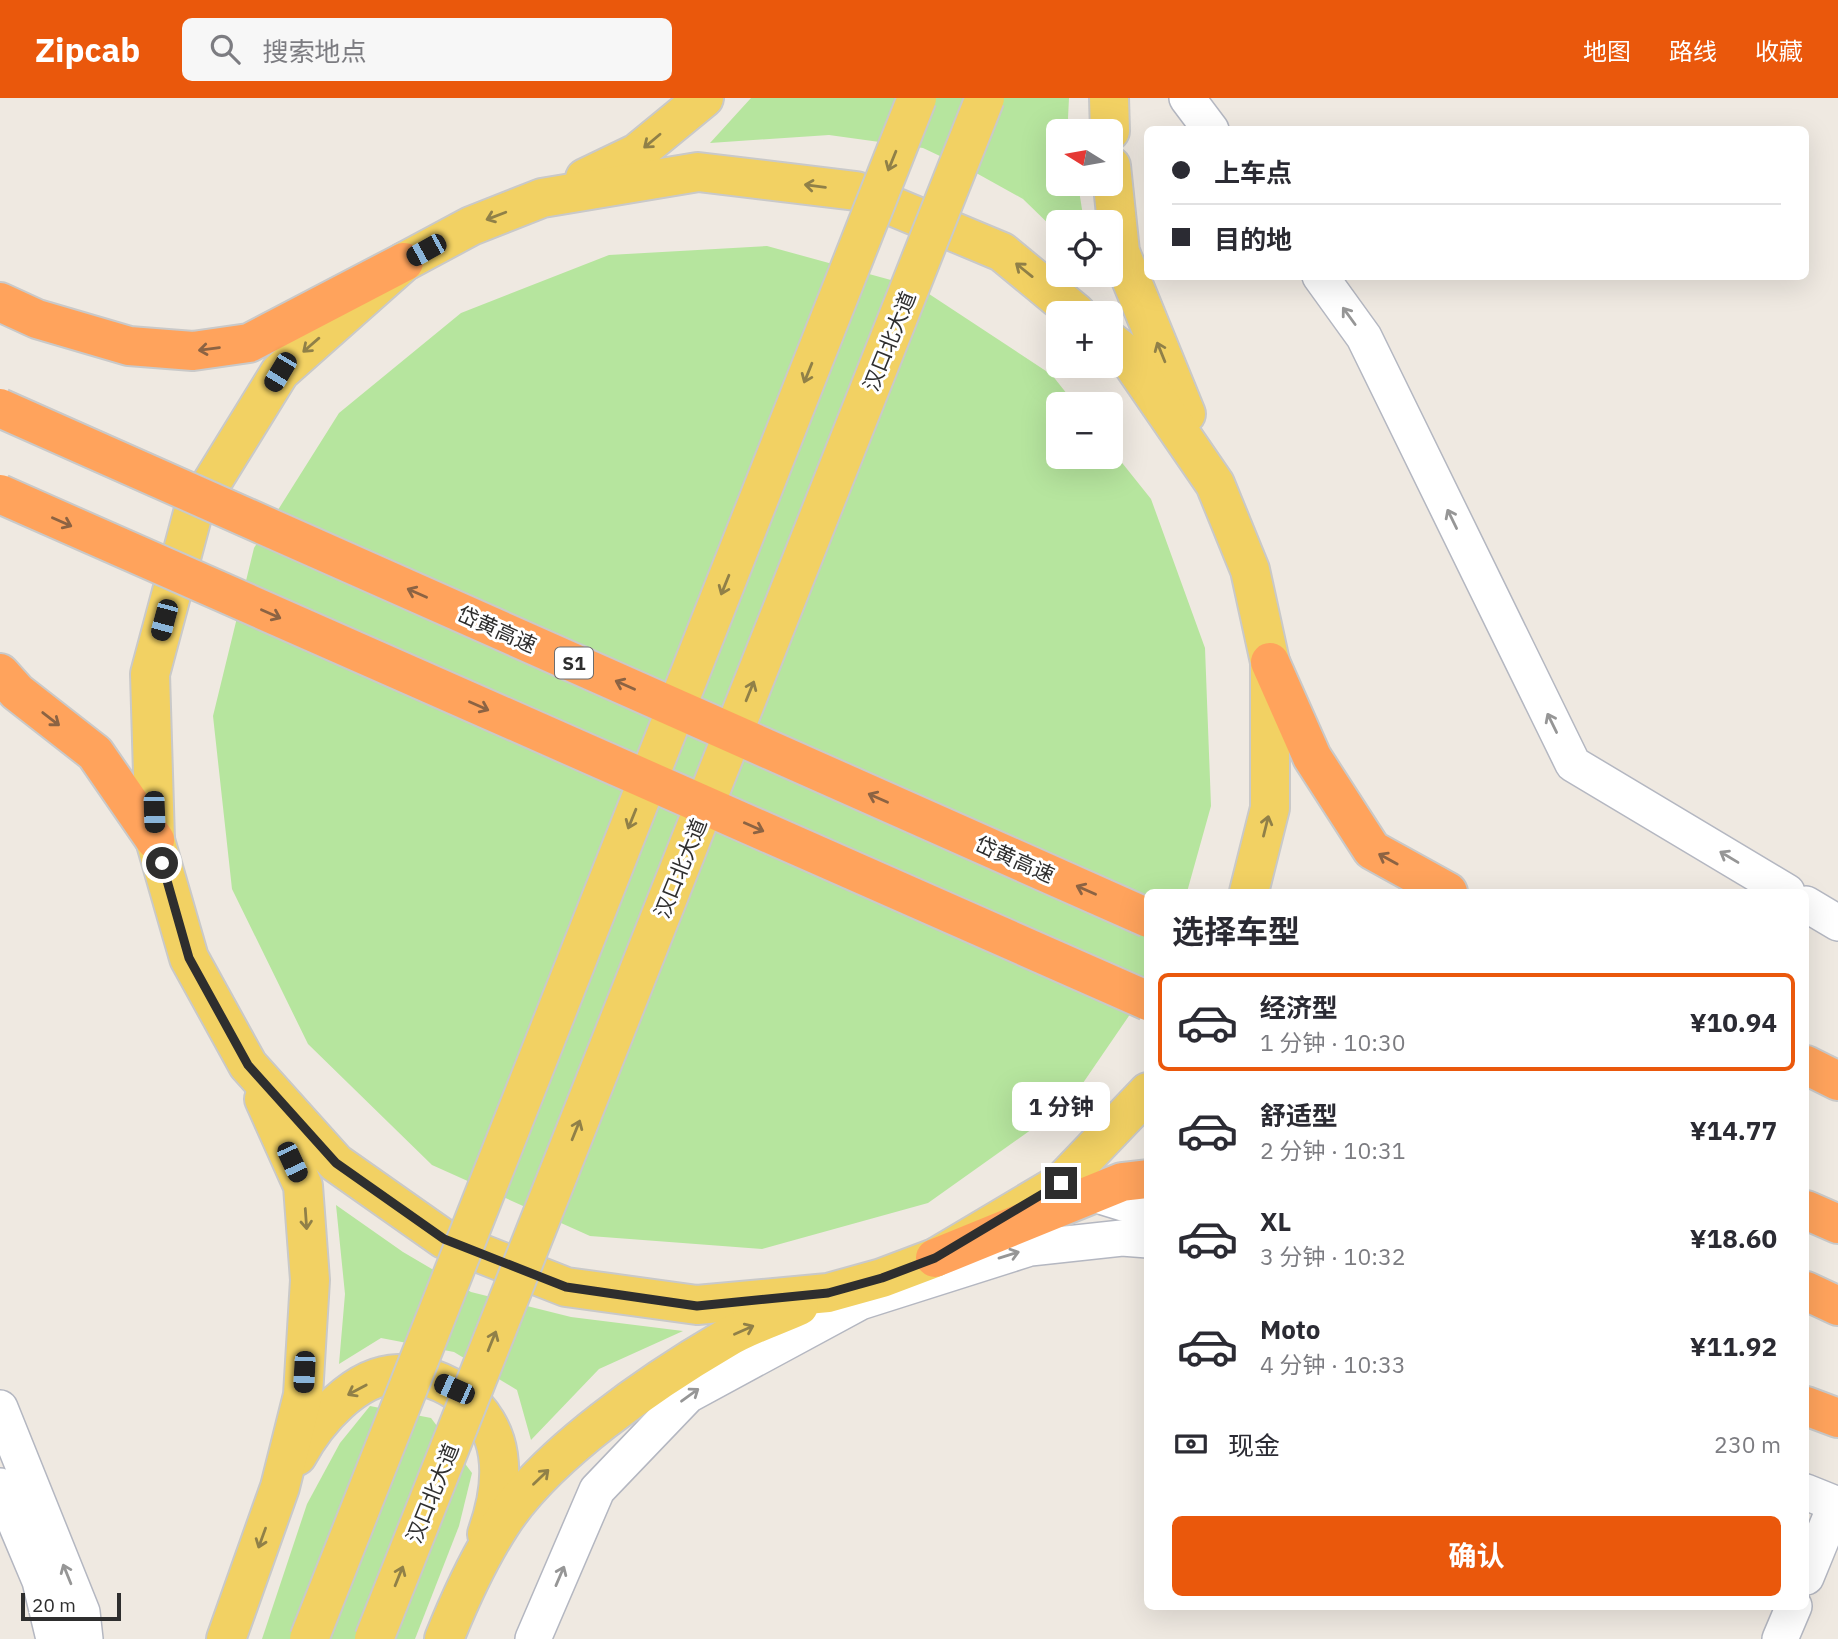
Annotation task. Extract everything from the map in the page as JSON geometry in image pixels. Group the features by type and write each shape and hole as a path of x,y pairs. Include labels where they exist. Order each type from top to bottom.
{"highway":[{"path":"0,302 37,319 129,346 193,351 249,344 404,262"},
{"name":"岱黄高速","path":"0,408 1144,916"},
{"path":"0,494 1144,999"},
{"path":"1269,662 1312,757 1372,850 1443,889"},
{"path":"0,673 17,692 95,753 155,840"},
{"path":"1809,1066 1838,1081"},
{"path":"935,1258 1122,1182 1144,1179"},
{"path":"1809,1211 1838,1224"},
{"path":"1809,1293 1838,1306"},
{"path":"1809,1407 1838,1418"}],"main road":[{"path":"226,1639 280,1487 303,1395 310,1280 303,1186 248,1065 189,958 155,840 150,674 193,513 280,372 404,262 471,226 542,198 638,153 704,98"},
{"path":"309,1639 917,98"},
{"name":"汉口北大道","path":"374,1639 985,98"},
{"path":"1109,98 1110,119"},
{"path":"542,198 698,172 856,191 1002,252 1061,301"},
{"path":"1114,196 1120,252 1250,570 1269,662 1270,808 1250,889"},
{"path":"1123,351 1215,484"},
{"path":"248,1065 336,1163 444,1239 566,1287 697,1306 828,1293"},
{"path":"469,1578 502,1523 528,1489 570,1448 639,1394 727,1337 828,1293 882,1278 935,1258 1061,1183 1144,1096"},
{"path":"280,1487 305,1442 326,1415 346,1395 372,1381 397,1374 431,1378 454,1389 474,1406 490,1427 498,1455 498,1497 488,1532 444,1639"}],"street":[{"path":"1187,98 1208,126"},
{"path":"1323,280 1364,337 1573,764 1782,889"},
{"path":"1809,906 1838,923"},
{"path":"1094,1194 1133,1206 1144,1215"},
{"path":"533,1639 597,1490 688,1395 860,1302 1030,1248 1122,1238 1144,1240"},
{"path":"0,1408 82,1612 85,1639"},
{"path":"0,1486 40,1581 54,1639"},
{"path":"1809,1566 1827,1500"},
{"path":"1780,1639 1792,1610"}],"green space":[{"path":"751,98 1069,98 1068,119 1046,119 1046,196 1080,196 1082,210 1046,210 1046,221 1023,199 923,148 829,135 710,143"},
{"path":"767,246 920,288 1046,371 1046,378 1054,378 1065,392 1046,392 1046,469 1123,469 1123,464 1151,499 1205,648 1211,806 1188,889 1144,889 1144,994 1070,1102 928,1203 762,1249 590,1236 432,1165 308,1044 232,889 213,716 254,548 339,413 461,313 609,255"},
{"path":"336,1205 403,1252 471,1292 571,1317 683,1331 599,1369 531,1440 517,1390 454,1352 381,1338 339,1364 345,1294"},
{"path":"370,1406 431,1418 472,1473 459,1526 415,1639 262,1639 307,1504 340,1443"}],"route":[{"path":"162,863 189,958 248,1065 336,1163 444,1239 566,1287 697,1306 828,1293 882,1278 935,1258 1061,1183"}]}
